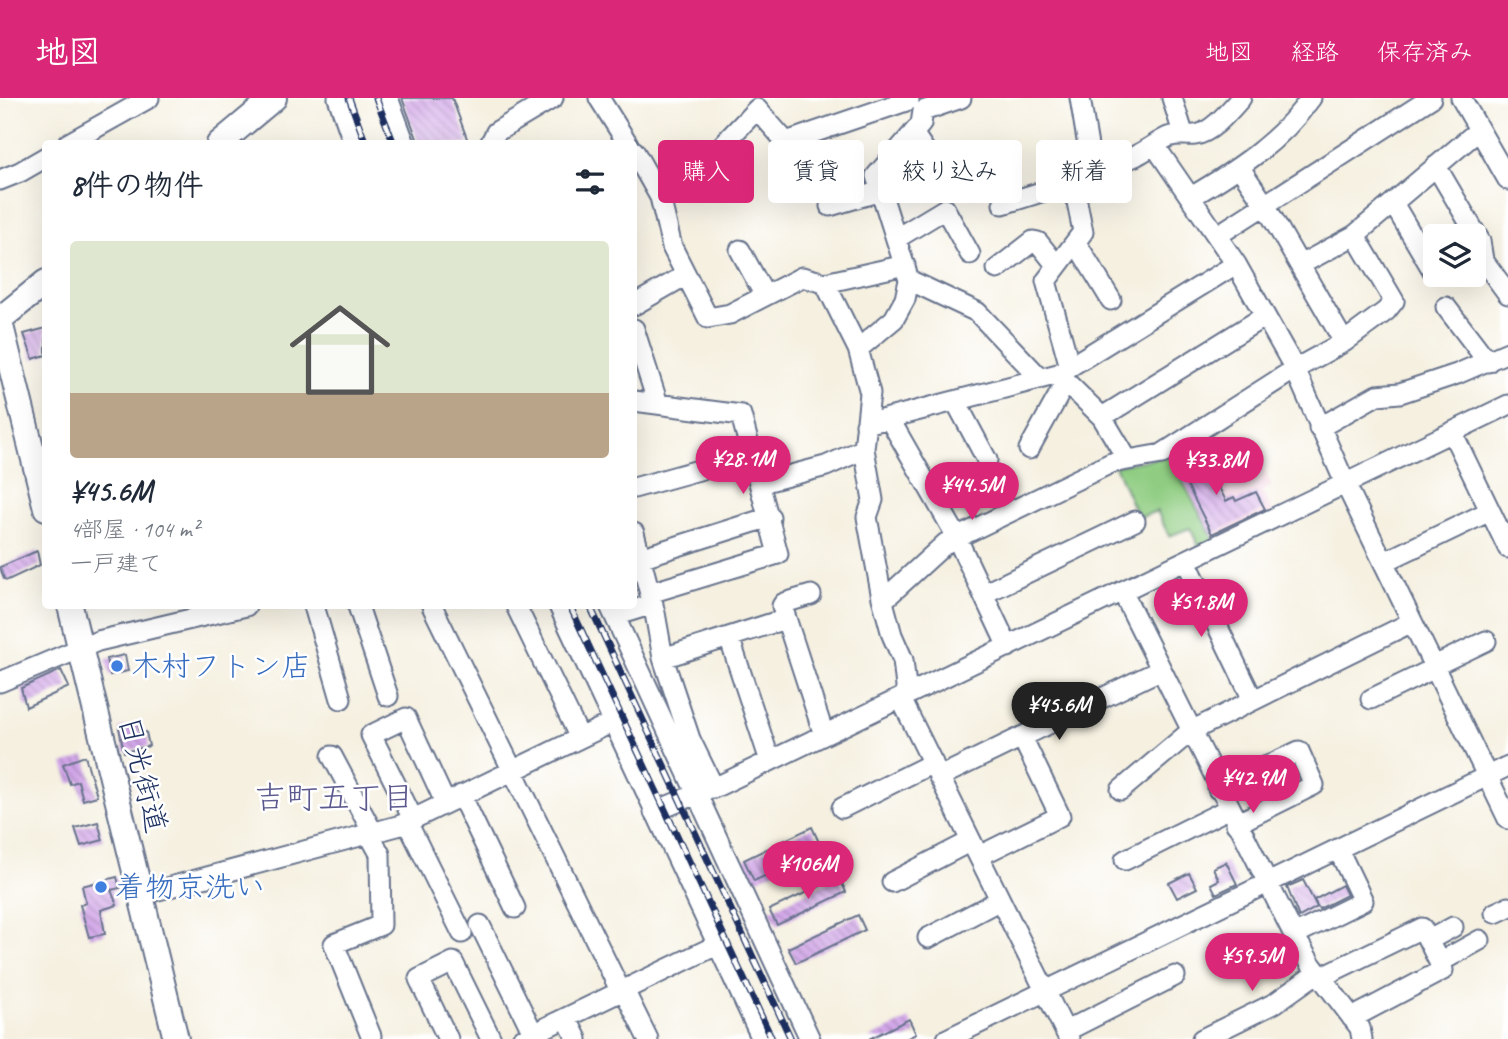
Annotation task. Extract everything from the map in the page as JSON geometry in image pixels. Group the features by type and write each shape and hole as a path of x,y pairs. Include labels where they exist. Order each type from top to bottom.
{"main road":[{"path":"223,140 268,100"},
{"path":"42,285 0,321 38,449 42,478"},
{"name":"日光街道","path":"70,609 176,1039"}],"street":[{"path":"72,140 114,106 149,98"},
{"path":"338,98 353,140"},
{"path":"388,98 404,140"},
{"path":"492,140 496,132 552,98"},
{"path":"598,98 625,140"},
{"path":"727,140 757,109 786,142 913,103 961,98"},
{"path":"1080,98 1087,140"},
{"path":"1172,98 1183,133"},
{"path":"1132,159 1183,133 1196,135 1216,123 1241,98"},
{"path":"1191,197 1240,168 1270,143 1311,98"},
{"path":"1218,235 1432,98"},
{"path":"1461,98 1508,180"},
{"path":"908,140 921,124 913,103"},
{"path":"1300,265 1355,235 1479,130"},
{"path":"914,133 919,140"},
{"path":"1155,146 1218,235 1295,369 1345,484 1508,819"},
{"path":"0,180 42,159"},
{"path":"637,162 658,194"},
{"path":"1436,166 1480,241 1483,260 1508,294"},
{"path":"1240,168 1265,205 1344,342"},
{"path":"831,206 878,192"},
{"path":"1003,204 1036,194"},
{"path":"661,203 672,247 708,318 730,314 802,278 825,283 907,272 977,312 1058,375 1101,417 1127,459"},
{"path":"858,349 894,319 905,299 907,272 885,203"},
{"path":"1029,449 1058,375 1046,281 1083,232 1077,203"},
{"path":"1393,203 1423,254"},
{"path":"897,238 945,209 970,254"},
{"path":"882,598 888,596 946,543 1111,463 1162,454 1295,369 1344,342 1386,312 1394,302 1355,235"},
{"path":"997,269 1032,241 1038,242 1057,266"},
{"path":"1073,245 1080,249 1111,300"},
{"path":"740,250 765,296"},
{"path":"866,424 1058,375 1236,264"},
{"path":"637,303 686,275"},
{"path":"825,283 858,349 870,393 864,449 873,500 867,517 882,598 892,635 903,660 904,697 936,770 1044,991 1068,1035 1175,976"},
{"path":"1446,307 1488,362"},
{"path":"1101,417 1265,316"},
{"path":"637,338 658,404"},
{"path":"1319,428 1377,395 1400,393 1488,362 1508,352"},
{"path":"637,401 741,415 778,554 637,603"},
{"path":"956,402 987,460"},
{"path":"654,812 824,736 1508,405"},
{"path":"890,420 957,538 1008,647"},
{"path":"1452,432 1508,548"},
{"path":"761,483 826,466 864,449"},
{"path":"637,487 753,456"},
{"path":"1384,562 1490,511"},
{"path":"640,558 770,517"},
{"path":"984,594 1135,522"},
{"path":"637,546 652,598 663,657 704,790"},
{"path":"1186,561 1253,700"},
{"path":"1122,592 1266,884 1319,975 1360,1028 1362,1039"},
{"path":"811,595 782,606 824,736"},
{"path":"0,682 80,648 234,609"},
{"path":"315,609 341,699"},
{"path":"359,609 388,696"},
{"path":"433,609 511,771 648,1039"},
{"path":"517,609 580,738"},
{"path":"560,609 762,1039"},
{"path":"617,609 704,790 810,1039"},
{"path":"663,657 785,618"},
{"path":"1121,790 1191,731 1412,622"},
{"path":"729,637 770,761"},
{"path":"1371,699 1486,641"},
{"path":"842,808 1023,737 1160,670"},
{"path":"515,908 406,718 371,735 410,820 527,1036 717,945"},
{"path":"140,895 371,834 410,820 613,722"},
{"path":"892,882 1060,816 1023,737"},
{"path":"1125,860 1314,785 1299,751 1218,789"},
{"path":"331,756 380,854 381,925 334,944 371,1035"},
{"path":"947,1039 1508,766"},
{"path":"1294,935 1363,901 1338,849"},
{"path":"928,938 1000,900"},
{"path":"1429,940 1453,927"},
{"path":"1202,1039 1275,1003 1319,975 1422,928 1443,971 1352,1018"},
{"path":"1440,962 1480,940"},
{"path":"449,1039 419,979 453,962 491,1039"},
{"path":"567,1019 577,1039"}],"shaded area":[{"path":"1196,440 1202,448 1241,441 1252,461 1259,458 1272,486 1262,491 1273,513 1215,541 1169,453"}],"green space":[{"path":"1169,456 1215,542 1200,549 1190,528 1169,536 1157,511 1138,518 1115,466"}],"building":[{"path":"402,98 452,98 468,140 418,140"},
{"path":"42,329 42,356 33,359 24,334"},
{"path":"1201,453 1226,501 1234,497 1236,501 1256,492 1265,509 1212,534 1177,465"},
{"path":"37,551 40,565 8,580 4,579 0,567"},
{"path":"125,655 128,671 110,675 106,659"},
{"path":"61,670 69,687 26,707 21,688"},
{"path":"138,723 140,734 146,732 149,746 124,752 119,728"},
{"path":"85,756 97,796 83,800 78,781 70,784 63,764"},
{"path":"98,822 103,840 81,846 75,828"},
{"path":"812,827 822,849 754,881 744,860"},
{"path":"1226,862 1237,884 1216,894 1211,884 1219,880 1213,868"},
{"path":"1189,873 1197,888 1177,898 1169,883"},
{"path":"117,877 120,888 111,890 117,905 101,910 105,934 89,937 80,905 86,903 82,886"},
{"path":"839,877 846,892 777,925 769,910"},
{"path":"1303,880 1317,907 1299,917 1287,887"},
{"path":"1342,885 1347,895 1319,909 1314,900"},
{"path":"858,915 865,930 796,963 788,948"},
{"path":"909,1019 916,1034 906,1039 869,1039"}],"railway":[{"path":"349,98 365,140"},
{"path":"376,98 392,140"},
{"path":"571,609 772,1039"},
{"path":"591,609 791,1039"}],"place":[{"name":"木村フトン店","path":"117,666"},
{"name":"着物京洗い","path":"101,887"}],"district":[{"name":"吉町五丁目","path":"334,797"}]}
